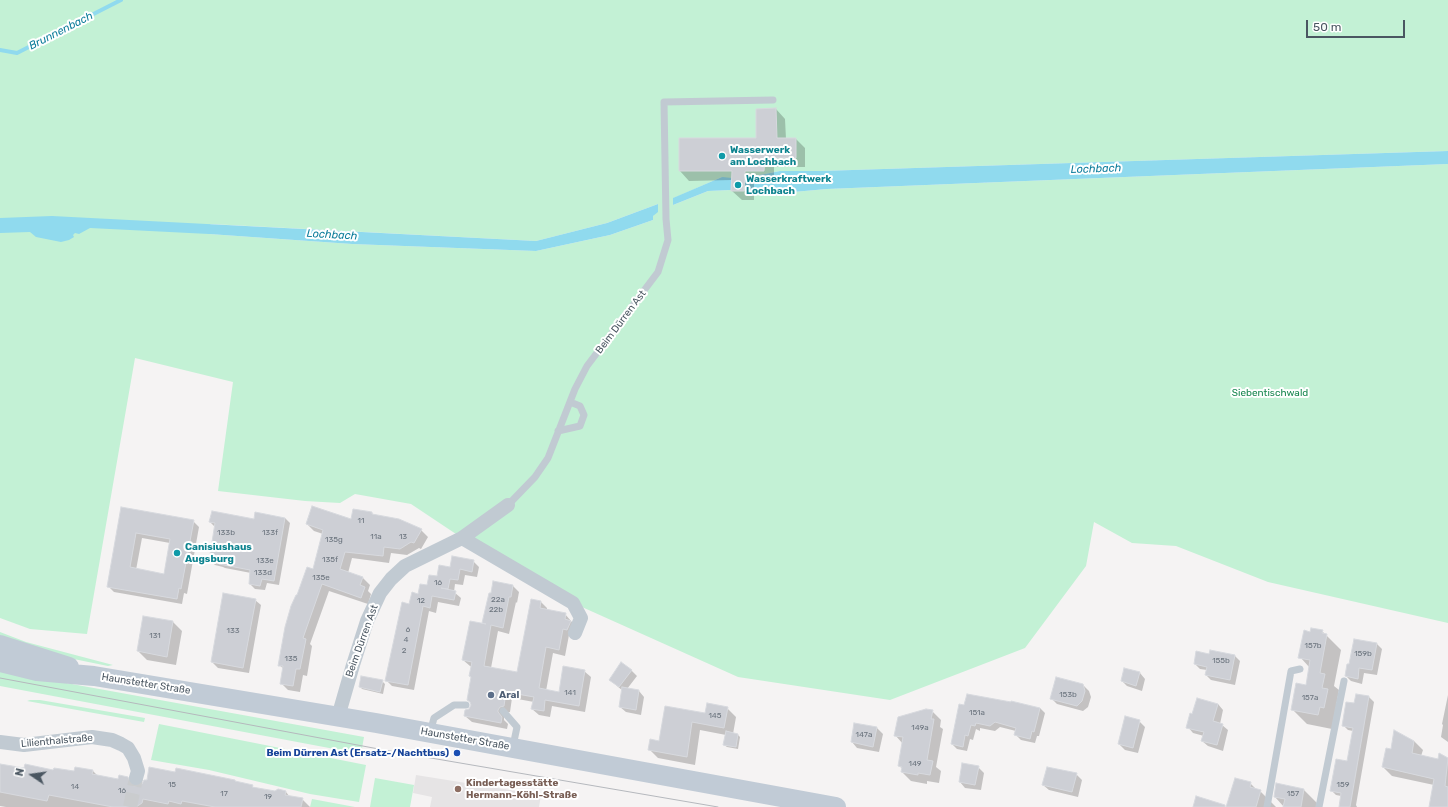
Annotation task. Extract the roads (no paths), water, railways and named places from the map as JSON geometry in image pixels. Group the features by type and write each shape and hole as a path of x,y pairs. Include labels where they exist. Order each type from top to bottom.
{"main road":[{"name":"Haunstetter Straße","path":"0,645 94,676"},
{"name":"Haunstetter Straße","path":"0,662 37,671 94,676 338,717 836,807"}],"street":[{"name":"Beim Dürren Ast","path":"338,717 363,631 380,593 391,579 405,566 462,538 508,505"},
{"path":"462,538 573,603 581,618 575,634"},
{"name":"Lilienthalstraße","path":"0,742 24,745 92,737 112,740 128,748 134,758 138,770 136,778"}],"lane":[{"name":"Beim Dürren Ast","path":"508,505 535,477 548,458 570,402 587,366 658,272 668,240 666,219 664,102 773,100"},
{"path":"558,431 580,426 584,415 580,406 570,402"},
{"path":"1267,807 1292,671 1300,669"},
{"path":"1319,807 1344,681"},
{"path":"430,733 434,718 454,705 466,705"},
{"path":"503,711 517,727 513,748"}],"water":[{"name":"Lochbach","path":"1448,151 1448,164 827,189 782,193 768,190 767,192 745,189 745,178 780,171 821,171"},
{"path":"722,177 732,178 731,190 708,191 673,205 673,198"},
{"name":"Lochbach","path":"658,204 658,212 653,216 653,220 610,235 536,251 352,244 209,234 90,228 79,234 75,233 73,235 74,237 61,242 36,237 30,232 0,233 0,218 52,216 536,241 607,223"}],"waterway":[{"name":"Brunnenbach","path":"0,50 17,53 121,0"}],"tunnel":[{"path":"130,807 136,778"}],"tram line":[{"path":"0,678 384,750 718,807"}],"place":[{"name":"Wasserwerk am Lochbach","path":"722,156"},
{"name":"Wasserkraftwerk Lochbach","path":"738,185"},
{"name":"Canisiushaus Augsburg","path":"177,553"},
{"name":"Aral","path":"491,695"},
{"name":"Beim Dürren Ast (Ersatz-/Nachtbus)","path":"457,753"},
{"name":"Kindertagesstätte Hermann-Köhl-Straße","path":"458,789"}],"park label":[{"name":"Siebentischwald","path":"1270,393"}]}
